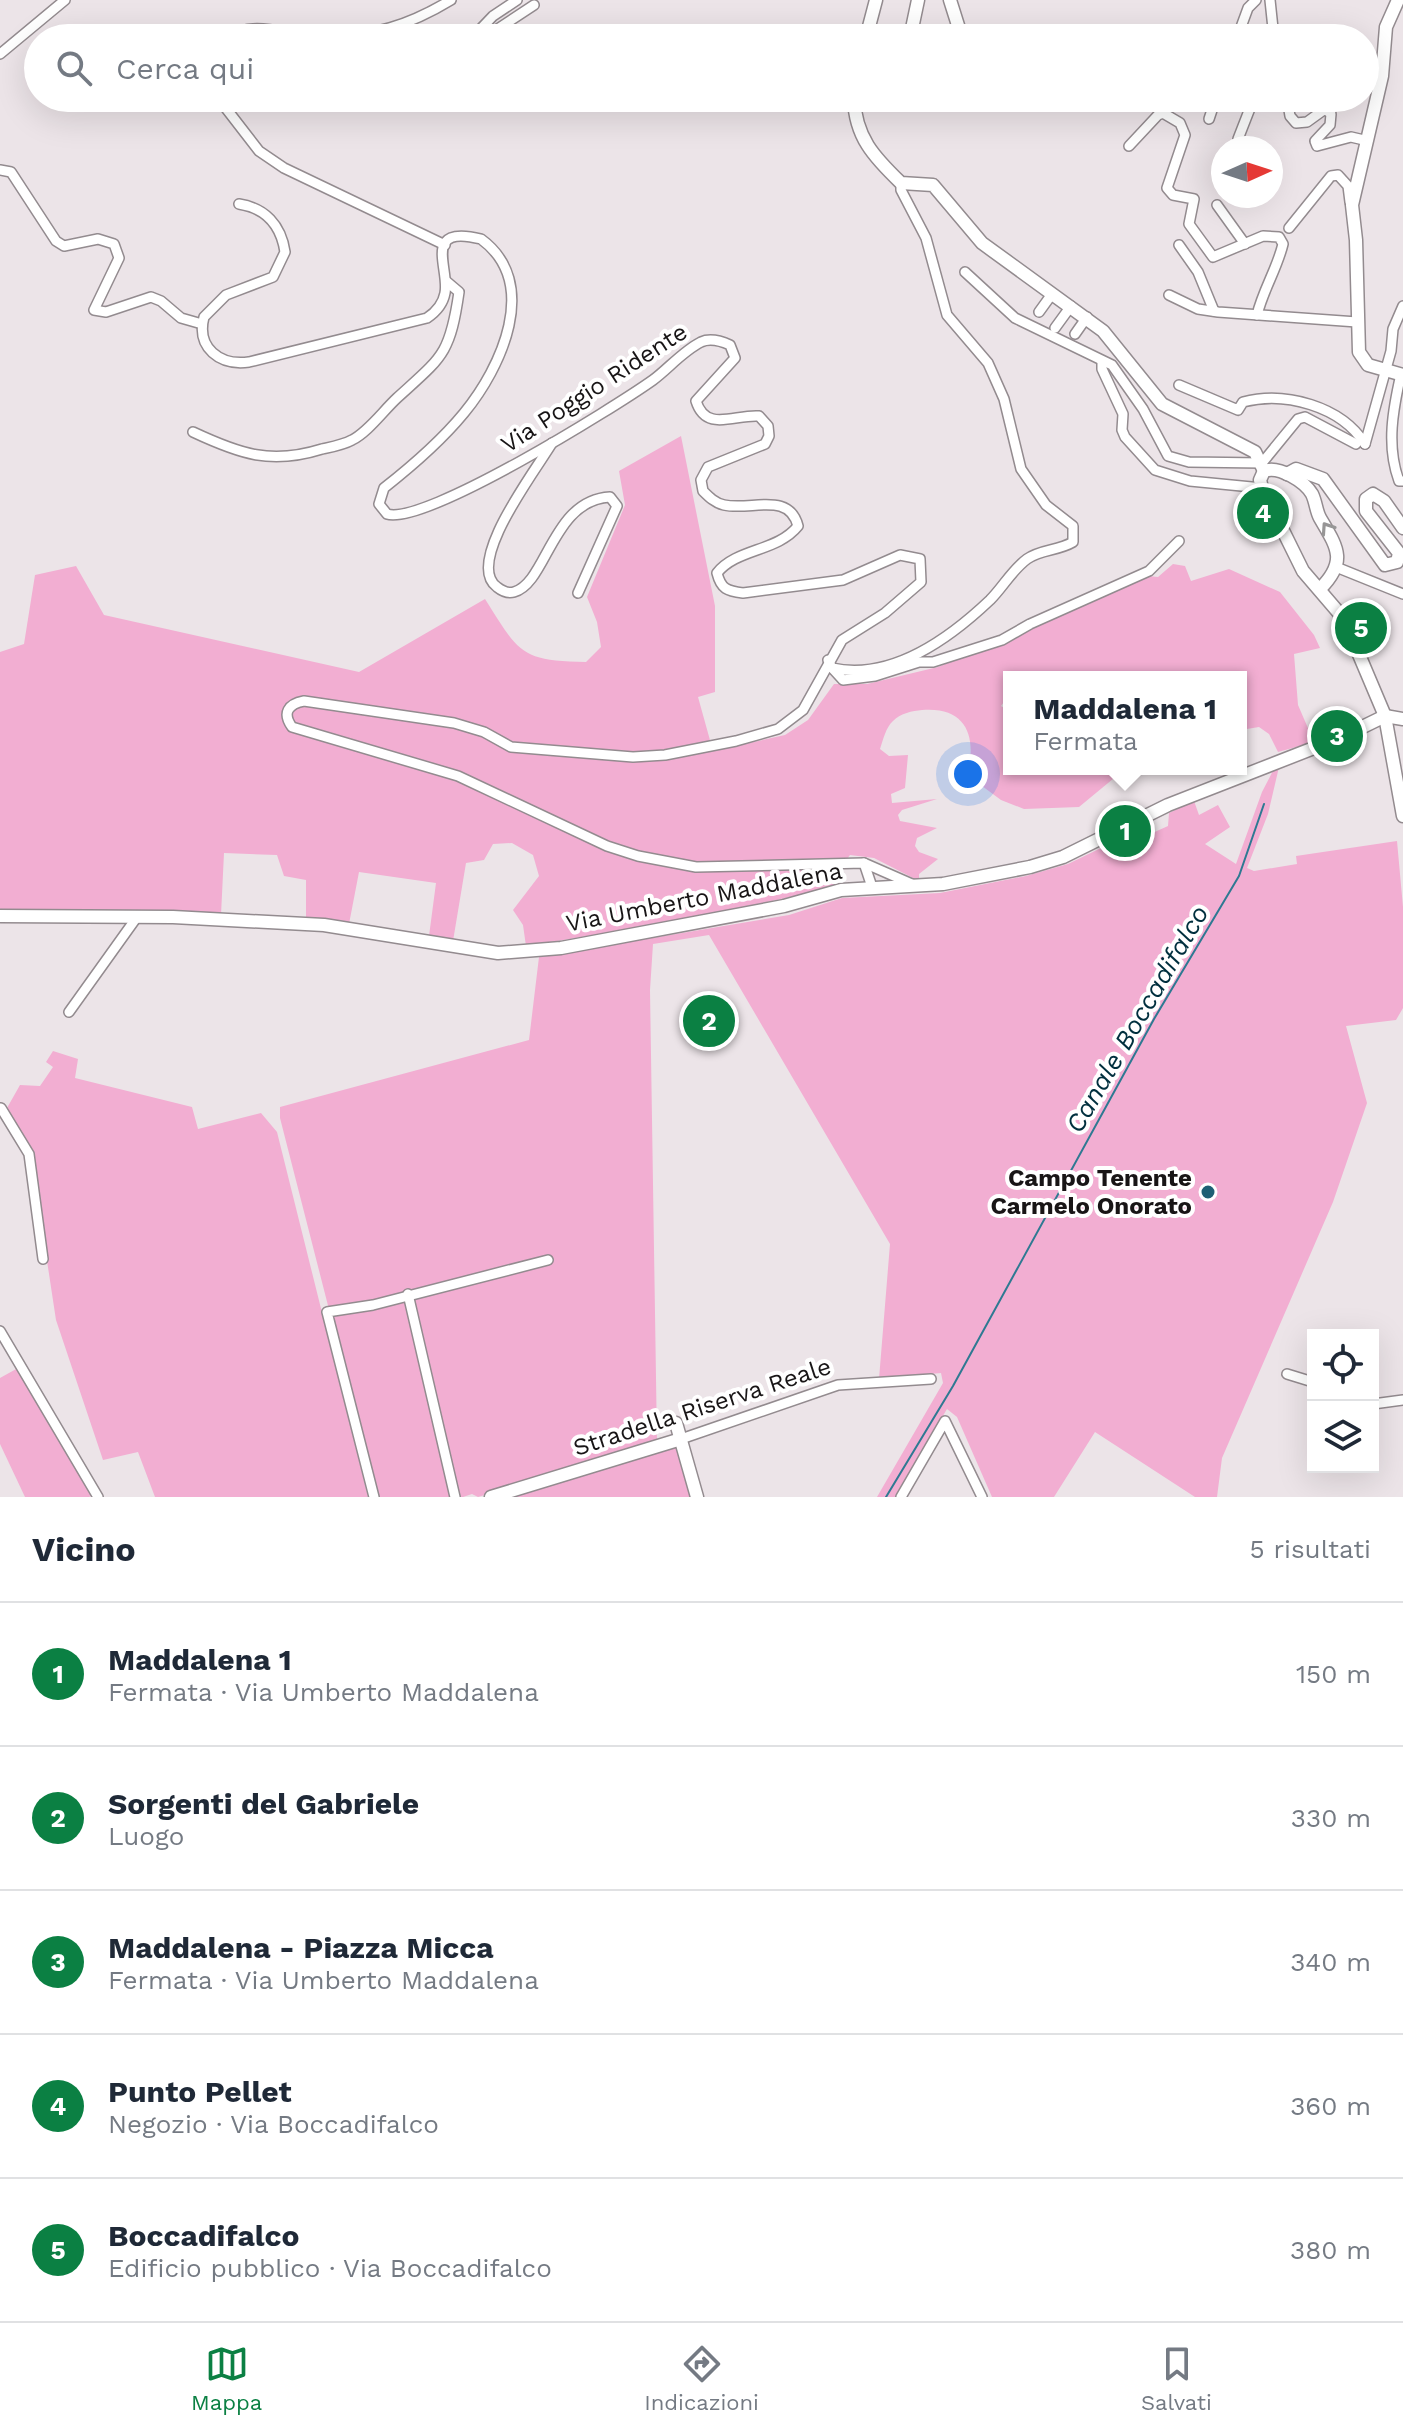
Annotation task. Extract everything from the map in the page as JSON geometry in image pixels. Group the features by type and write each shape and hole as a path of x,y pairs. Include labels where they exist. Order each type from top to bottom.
{"street":[{"path":"36,24 65,0"},
{"path":"406,24 451,0"},
{"path":"485,24 517,0"},
{"path":"870,24 876,0"},
{"path":"913,24 918,0"},
{"path":"950,0 958,24"},
{"path":"1242,24 1248,8 1256,0"},
{"path":"1270,0 1273,24"},
{"path":"1379,87 1386,27 1398,0"},
{"path":"505,24 534,5"},
{"path":"0,54 24,34"},
{"path":"229,112 259,151 284,168 445,245 440,265 446,281 443,301 436,312 418,323 249,362 228,363 214,355 205,344 202,324 215,302 273,277 284,260 284,245 274,223 259,209 239,204"},
{"path":"856,112 866,148 901,183 933,185 982,243 1103,331 1162,404 1255,452 1263,467"},
{"path":"1209,119 1211,112"},
{"path":"1239,136 1249,112"},
{"path":"1289,112 1296,123 1307,122 1321,112"},
{"path":"1329,112 1330,125 1315,141 1317,146 1351,137 1364,140"},
{"path":"1352,205 1372,112"},
{"path":"1129,146 1158,115 1171,116 1180,123 1185,135 1167,188 1173,195 1194,199 1189,224 1206,253 1213,257 1274,235 1283,244 1257,315"},
{"path":"0,170 11,172 56,241 64,246 98,239 114,244 119,258 94,310 106,312 151,297 161,301 181,318 202,324"},
{"path":"1289,228 1331,176 1338,175 1348,186 1356,240 1359,352 1368,365 1402,374 1391,417 1395,469 1399,481 1403,481"},
{"path":"830,664 869,670 924,651 976,612 1024,561 1039,552 1073,542 1073,526 1032,489 1021,469 1004,399 988,363 947,315 926,238 901,190 901,183"},
{"path":"1219,208 1245,244"},
{"name":"Via Poggio Ridente","path":"445,245 458,237 473,237 481,239 497,255 511,288 509,331 472,402 445,433 384,488 381,508 393,516 428,508 480,485 652,381 703,341 717,340 730,345 735,358 696,401 699,413 710,420 759,416 768,426 769,436 765,444 708,467 701,480 703,491 725,506 786,506 795,513 798,526 787,540 725,564 717,573 720,585 727,591 743,593 843,580 900,555 920,559 921,582 885,613 842,640 803,710 778,729 665,755 633,757 511,747 484,732 454,723 304,701 293,703 287,710 286,719 292,727 306,732 458,776 607,846 638,856 696,867 864,863 917,886"},
{"path":"1179,245 1198,272 1214,311"},
{"path":"965,272 1015,318 1112,365 1143,409 1168,456 1189,462 1263,467 1287,474 1305,486 1314,497 1319,516 1336,544 1336,567 1320,589"},
{"path":"193,432 236,453 266,458 301,456 352,440 422,378 445,348 456,326 459,292 446,281"},
{"path":"1039,312 1052,294"},
{"path":"1169,295 1198,309 1357,322"},
{"path":"1055,328 1071,306"},
{"path":"1360,444 1385,370 1393,329 1403,306"},
{"path":"1075,334 1087,317"},
{"path":"1102,361 1104,374 1123,414 1125,437 1155,470 1190,481 1262,488"},
{"path":"1179,385 1238,410 1243,402 1263,399 1290,399 1310,405 1356,431 1360,444"},
{"path":"1360,444 1305,417 1298,419 1263,467 1260,480 1303,571 1320,589 1352,638 1385,716 1400,774 1403,816"},
{"path":"554,439 492,542 487,568 491,582 504,592 516,592 528,581 561,525 590,503 610,497 617,506 578,593"},
{"path":"1287,474 1296,469 1323,479 1385,565 1397,562 1399,553 1366,511 1366,499 1373,494 1384,501 1403,528"},
{"path":"830,664 843,680 875,676 1002,640 1030,624 1149,571 1179,541"},
{"path":"1336,567 1403,594"},
{"path":"1385,716 1403,719"},
{"name":"Via Umberto Maddalena","path":"1247,774 1342,737 1385,716"},
{"name":"Via Umberto Maddalena","path":"0,916 137,917 324,925 427,943 518,953 700,923 784,906 841,890 917,886 1010,872 1063,857 1168,805 1245,775"},
{"path":"864,863 878,887"},
{"path":"878,887 880,869"},
{"path":"69,1012 137,917"},
{"path":"2,1106 29,1154 43,1259"},
{"path":"374,1497 327,1312 548,1260"},
{"path":"408,1294 455,1497"},
{"path":"0,1331 98,1497"},
{"path":"1287,1374 1307,1380"},
{"name":"Stradella Riserva Reale","path":"491,1497 681,1439 781,1402 838,1385 931,1379"},
{"path":"1379,1403 1403,1400"},
{"path":"901,1497 945,1421 982,1497"},
{"path":"676,1423 697,1497"}],"shaded area":[{"path":"681,436 715,606 715,692 698,697 713,751 785,735 808,720 834,684 867,684 938,667 982,649 1002,646 1024,632 1127,584 1148,576 1158,577 1173,564 1185,566 1191,581 1229,569 1280,592 1314,635 1320,648 1294,654 1298,705 1314,742 1278,752 1269,734 1259,727 1247,729 1247,671 1003,671 1003,775 1118,775 1079,807 1024,809 1001,800 982,786 965,782 971,754 967,730 961,721 938,710 918,710 900,716 888,727 880,749 889,756 908,755 905,788 891,794 892,803 937,799 902,810 898,815 900,821 937,828 917,838 915,846 919,852 938,859 919,874 919,881 874,858 850,855 838,871 835,887 687,920 526,946 523,925 513,910 539,876 533,855 512,843 493,844 484,860 466,863 453,941 429,936 436,883 359,872 349,924 306,920 306,880 284,876 277,855 224,853 221,915 0,910 0,652 24,644 35,575 76,566 104,615 359,672 485,599 514,642 523,650 547,659 586,662 601,647 597,622 587,597 625,505 619,471"},
{"path":"1275,767 1279,767 1268,814 1247,868 1254,871 1297,864 1296,856 1397,841 1403,907 1403,1008 1396,1020 1346,1026 1367,1103 1333,1202 1222,1458 1217,1497 1195,1497 1095,1432 1054,1497 992,1497 957,1417 947,1409 895,1497 877,1497 943,1383 941,1373 879,1379 890,1244 709,935 653,944 650,990 657,1442 478,1497 472,1494 463,1497 377,1497 280,1118 280,1107 529,1040 539,957 789,915 842,898 940,893 1026,876 1068,864 1134,832 1139,839 1168,826 1169,813 1194,801 1199,815 1218,805 1230,827 1205,844 1236,864 1262,792"},
{"path":"53,1051 78,1059 75,1078 192,1107 198,1129 261,1113 277,1132 368,1497 155,1497 138,1452 103,1460 56,1320 30,1149 7,1108 20,1085 40,1086 53,1067 46,1062"},
{"path":"18,1368 91,1496 25,1497 0,1444 0,1378"},
{"path":"677,1444 693,1497 516,1497 516,1494"}],"waterway":[{"name":"Canale Boccadifalco","path":"886,1497 953,1386 1154,1019 1239,876 1264,804"}],"place":[{"name":"Punto Pellet","path":"1263,513"},
{"name":"Boccadifalco","path":"1361,628"},
{"name":"Maddalena - Piazza Micca","path":"1337,736"},
{"name":"Maddalena 1","path":"1125,831"},
{"name":"Sorgenti del Gabriele","path":"709,1021"},
{"name":"Campo Tenente Carmelo Onorato","path":"1208,1192"}]}
